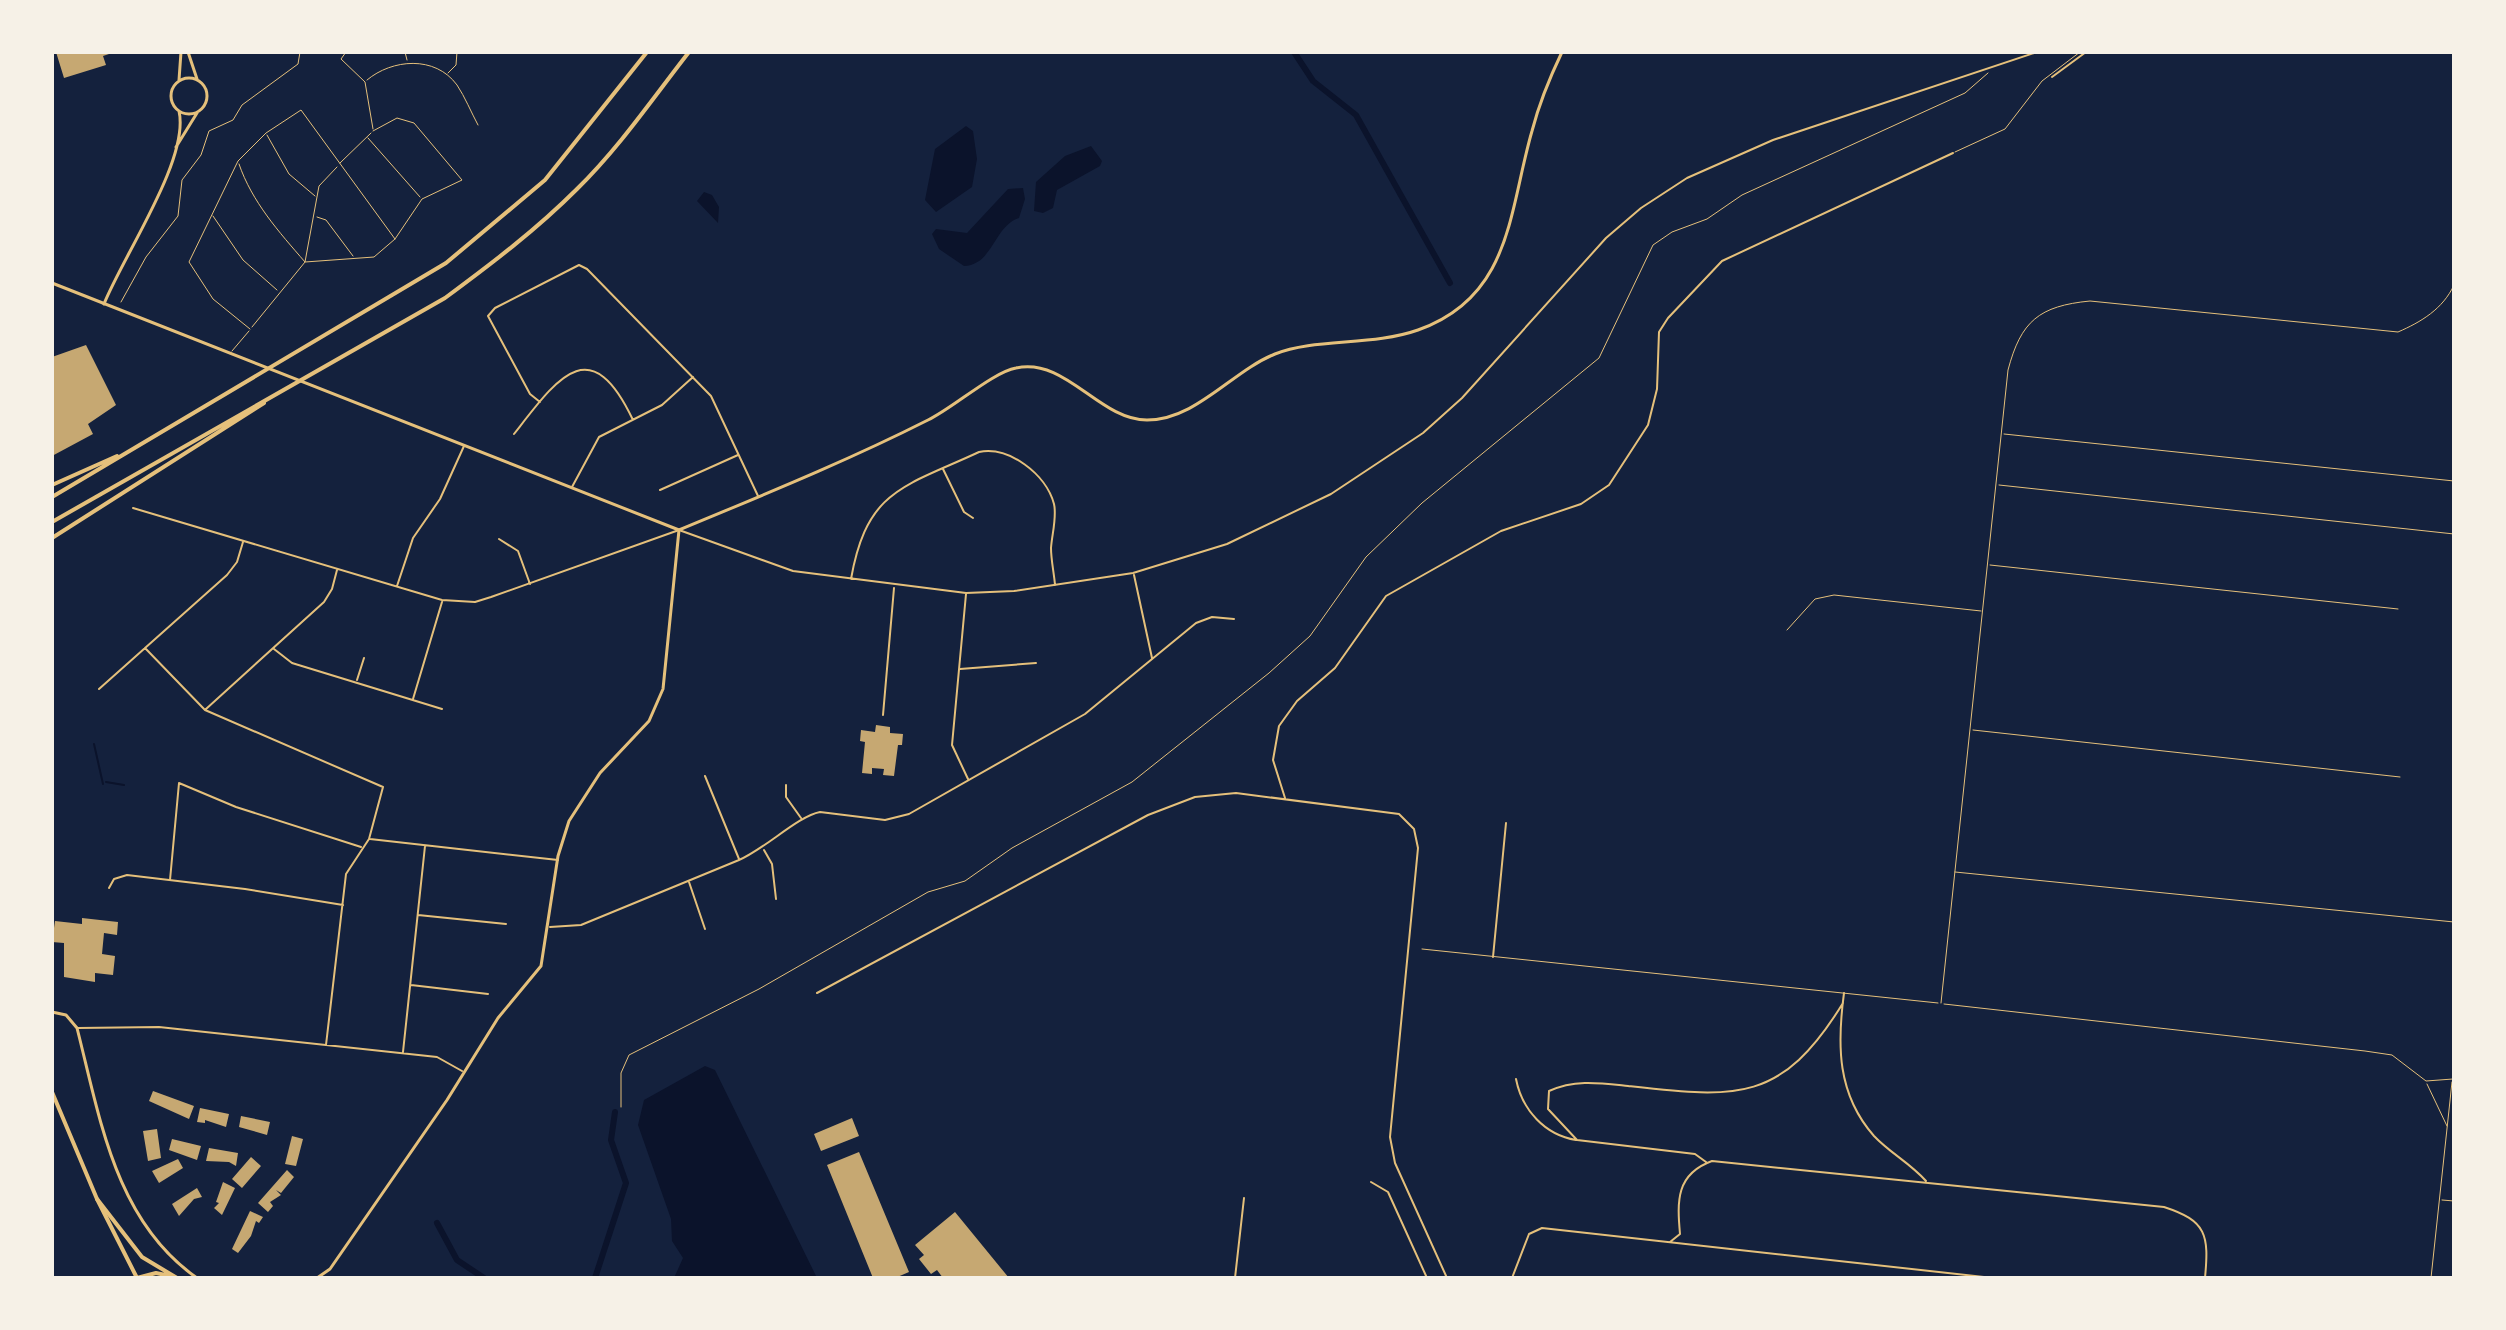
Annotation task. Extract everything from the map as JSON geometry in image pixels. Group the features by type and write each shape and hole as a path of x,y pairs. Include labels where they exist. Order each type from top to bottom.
{"main road":[{"path":"52,497 446,263 507,214 571,151 647,52"},
{"path":"52,522 445,298 543,222 613,150 689,52"},
{"path":"52,538 254,412 276,394"},
{"path":"52,485 127,453"},
{"path":"52,1092 97,1199 137,1278 156,1273 176,1278"},
{"path":"97,1199 142,1257 176,1278"}],"street":[{"path":"176,147 181,120 171,99 178,81 181,52"},
{"path":"104,304 118,267 149,216 176,147 206,103 207,92 197,79 188,52"},
{"path":"133,508 442,600 475,602 679,530 759,497 955,407 1005,371 1017,367 1043,368 1119,412 1144,420 1155,419 1190,407 1277,353 1389,338 1441,319 1480,286 1498,259 1515,214 1532,131 1562,52"},
{"path":"52,283 679,530 793,571 850,581 966,593 1055,585 1133,573 1227,544 1294,515 1355,480 1423,433 1462,398 1606,238 1641,208 1687,178 1773,140 2037,52"},
{"path":"2052,77 2086,52"},
{"path":"178,81 188,77 197,79"},
{"path":"179,111 188,114 198,111"},
{"path":"1285,798 1273,760 1279,726 1297,701 1335,668 1386,596 1501,531 1581,504 1609,485 1648,425 1657,389 1659,332 1668,318 1722,261 1953,153"},
{"path":"540,402 530,394 488,316 495,308 579,265 587,269 714,401 759,497"},
{"path":"514,434 540,402 575,369 585,367 595,370 619,394 633,420"},
{"path":"571,488 599,437 662,405 694,377"},
{"path":"396,587 413,538 440,499 464,446"},
{"path":"850,581 867,523 882,500 979,452 995,449 1010,454 1048,488 1055,507 1051,549 1055,585"},
{"path":"660,490 739,455"},
{"path":"943,469 964,512 973,518"},
{"path":"317,1278 330,1269 373,1209 498,1018 535,978 550,927 558,860 569,821 600,773 649,721 663,689 679,530"},
{"path":"499,539 518,551 530,584"},
{"path":"99,689 227,575 237,562 244,541"},
{"path":"205,710 324,602 338,569"},
{"path":"1133,573 1153,659"},
{"path":"883,715 894,586"},
{"path":"966,593 952,745 968,780"},
{"path":"413,699 442,600"},
{"path":"550,927 581,925 739,860 763,849 802,819 820,812 885,820 899,817 1085,714 1196,623 1212,617 1234,619"},
{"path":"145,648 205,710 383,787 369,839 346,874 326,1045"},
{"path":"273,648 292,663 442,709"},
{"path":"357,682 364,658"},
{"path":"959,669 1036,663"},
{"path":"705,776 739,860"},
{"path":"170,880 179,783 286,824 361,847"},
{"path":"786,785 786,797 802,819"},
{"path":"817,993 1175,804 1195,797 1236,793 1383,809 1407,820 1416,834 1418,848 1390,1116 1390,1143 1398,1169 1447,1278"},
{"path":"1493,957 1506,823"},
{"path":"369,839 558,860"},
{"path":"402,1054 425,846"},
{"path":"763,849 772,864 776,899"},
{"path":"109,888 114,879 127,875 343,905"},
{"path":"689,881 705,929"},
{"path":"417,915 506,924"},
{"path":"410,985 488,994"},
{"path":"1844,993 1839,1061 1853,1104 1875,1137 1909,1162 1926,1182"},
{"path":"1577,1140 1548,1109 1549,1091 1585,1082 1696,1094 1760,1085 1781,1076 1814,1047 1843,1003"},
{"path":"53,1010 71,1019 77,1028 115,1171 161,1246 197,1278"},
{"path":"77,1028 159,1027 437,1057 463,1072"},
{"path":"1516,1079 1519,1095 1549,1132 1577,1140 1695,1154 1707,1162 2164,1207 2188,1215 2201,1227 2208,1245 2205,1278"},
{"path":"1670,1242 1680,1234 1677,1201 1682,1185 1688,1174 1707,1162"},
{"path":"1371,1182 1388,1192 1427,1278"},
{"path":"1235,1278 1244,1198"},
{"path":"1512,1278 1529,1234 1542,1228 1993,1278"}],"lane":[{"path":"346,52 341,59 365,82 373,131"},
{"path":"405,52 408,62"},
{"path":"447,75 456,65 457,52"},
{"path":"1953,153 2005,129 2042,81 2080,52"},
{"path":"365,82 379,71 408,62 429,65 456,84 478,125"},
{"path":"250,329 213,299 189,262 238,161 266,133 301,110 338,165 395,239"},
{"path":"230,353 305,262 319,186 373,131 397,118 414,123 462,180 422,199 395,239 374,257 353,256 305,262"},
{"path":"266,133 289,174 317,198"},
{"path":"367,137 422,199"},
{"path":"238,161 245,181 271,223 305,262"},
{"path":"212,215 243,260 279,292"},
{"path":"315,216 326,220 353,256"},
{"path":"1941,1003 2008,370 2016,340 2034,318 2059,304 2090,301 2398,332 2421,323 2450,295 2454,285"},
{"path":"2002,434 2454,481"},
{"path":"1996,484 2454,534"},
{"path":"1988,565 2398,609"},
{"path":"1787,630 1815,599 1834,595 1983,611"},
{"path":"1970,730 2400,777"},
{"path":"1955,872 2454,922"},
{"path":"1422,949 1941,1003 2392,1055 2426,1081 2448,1127"},
{"path":"2431,1278 2454,1075"},
{"path":"2426,1081 2453,1079"},
{"path":"2440,1200 2454,1201"}],"path":[{"path":"123,299 146,257 178,216 182,180 201,155 209,131 233,120 242,105 298,64 300,52"},
{"path":"621,1107 621,1073 629,1055 759,989 928,892 965,881 1012,848 1132,782 1269,673 1310,636 1366,557 1422,503 1599,358 1653,245 1672,232 1707,219 1742,195 1965,93 1993,69"}],"water":[{"path":"966,126 973,131 977,159 972,187 936,212 925,200 935,149"},
{"path":"1091,146 1102,161 1100,166 1057,190 1053,208 1043,213 1034,211 1036,182 1065,156"},
{"path":"1023,188 1025,199 1019,218 1004,229 981,259 964,266 939,249 932,234 936,229 967,233 1008,189"},
{"path":"704,192 712,195 719,207 718,223 697,201"},
{"path":"705,1066 715,1070 817,1278 674,1278 683,1258 672,1241 671,1219 638,1125 644,1100"}],"building":[{"path":"56,52 112,53 103,56 106,65 64,78"},
{"path":"86,345 116,405 88,424 93,434 52,456 52,357"},
{"path":"876,725 890,727 890,733 903,734 902,745 898,745 894,776 883,775 884,769 872,768 872,774 862,773 865,742 860,741 861,730 875,732"},
{"path":"82,918 118,922 117,935 104,933 102,954 115,956 113,975 95,973 95,982 64,977 64,943 52,942 55,921 82,924"},
{"path":"153,1091 194,1106 189,1119 149,1101"},
{"path":"200,1108 229,1114 226,1127 205,1120 205,1123 197,1122"},
{"path":"241,1116 270,1122 267,1135 239,1127"},
{"path":"852,1118 859,1136 821,1151 814,1134"},
{"path":"157,1129 161,1158 148,1161 143,1131"},
{"path":"292,1136 303,1139 296,1166 285,1164"},
{"path":"172,1139 201,1146 197,1160 169,1150"},
{"path":"209,1148 238,1153 236,1166 229,1162 206,1161"},
{"path":"859,1152 909,1272 895,1278 873,1278 827,1165"},
{"path":"251,1157 261,1166 242,1188 232,1179"},
{"path":"178,1159 183,1168 159,1183 152,1171"},
{"path":"287,1170 294,1177 281,1193 276,1190 281,1195 270,1202 273,1206 268,1212 258,1203"},
{"path":"223,1182 235,1188 222,1215 214,1208 219,1203 216,1202"},
{"path":"197,1188 202,1197 194,1199 179,1216 172,1204"},
{"path":"250,1211 263,1217 259,1223 256,1221 251,1236 238,1253 232,1249"},
{"path":"955,1212 1009,1278 943,1278 937,1270 931,1274 919,1259 924,1255 915,1245"}],"waterway":[{"path":"1294,52 1313,81 1356,115 1450,283"},
{"path":"94,744 103,784"},
{"path":"106,782 124,785"},
{"path":"595,1278 626,1183 611,1140 615,1112"},
{"path":"437,1223 457,1260 484,1278"}]}
